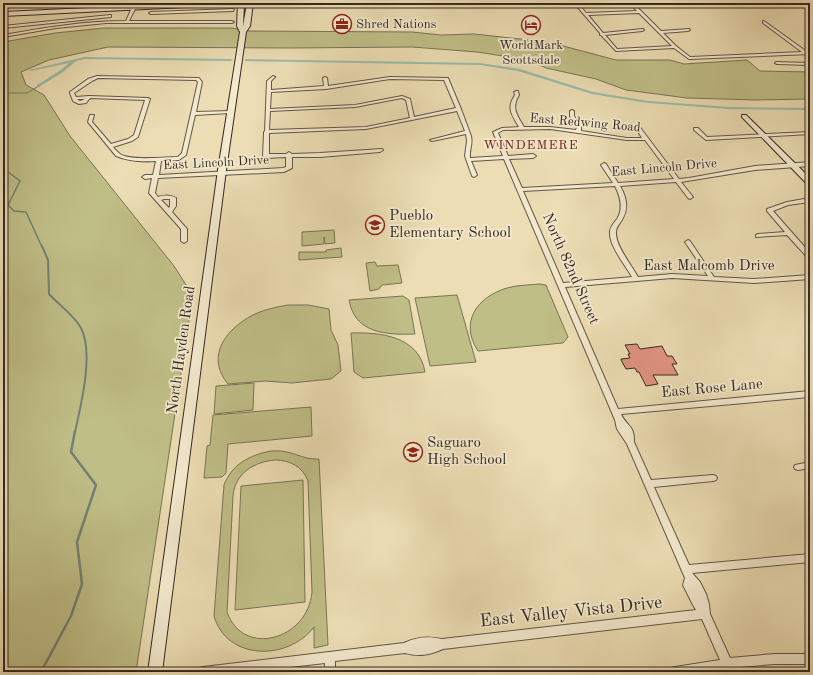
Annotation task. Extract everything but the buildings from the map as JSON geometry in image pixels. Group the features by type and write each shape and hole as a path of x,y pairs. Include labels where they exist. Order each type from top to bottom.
{"main road":[{"path":"3,14 174,3"},
{"path":"135,5 227,3"},
{"name":"North Hayden Road","path":"241,3 240,26 243,32"},
{"name":"North Hayden Road","path":"155,672 221,174 243,32 247,26 250,3"},
{"path":"744,116 810,182"}],"street":[{"path":"576,3 616,50 676,47"},
{"path":"632,3 660,32 689,58 808,53"},
{"path":"127,22 135,5"},
{"path":"215,23 218,10"},
{"path":"147,22 152,11 233,10"},
{"path":"106,22 112,11"},
{"path":"585,14 640,12"},
{"path":"3,27 110,16"},
{"path":"56,27 57,21"},
{"path":"3,36 56,27 106,22 232,22"},
{"path":"764,22 808,53"},
{"path":"601,34 642,30"},
{"path":"660,32 688,30"},
{"path":"777,63 810,64"},
{"path":"273,77 269,81 266,156 289,154 320,155 380,150"},
{"path":"92,116 90,122 92,126 118,155 128,158 159,160 181,157 184,154 199,80 94,78 74,91 72,93 74,98 77,102 81,103 86,101 88,97 147,98 148,100 136,136 130,140 110,146"},
{"path":"325,78 326,88"},
{"path":"269,91 326,88 383,78 446,78 470,141 466,150 474,175"},
{"path":"516,92 517,95 512,101 511,107 522,128"},
{"path":"268,110 355,106 406,97 408,99 412,118"},
{"path":"266,132 366,128 458,110"},
{"path":"572,111 572,116 579,127 578,132"},
{"path":"193,114 230,112"},
{"path":"637,126 690,198"},
{"name":"East Redwing Road","path":"497,130 550,128 627,139 647,139"},
{"path":"696,129 706,140 810,133"},
{"name":"North 82nd Street","path":"497,130 495,132 616,412 623,435 630,442 649,484 688,574 688,585 696,602 705,614 730,668"},
{"path":"432,140 467,132"},
{"name":"East Lincoln Drive","path":"145,177 221,174 287,169 289,168 289,154"},
{"path":"468,160 533,156"},
{"path":"159,160 152,190 185,231 184,241"},
{"name":"East Lincoln Drive","path":"520,190 678,181 712,177 755,168 810,164"},
{"path":"604,165 622,195 624,206 613,234 636,279"},
{"path":"157,198 173,198 173,206 169,212"},
{"path":"810,200 787,204 769,210 810,257"},
{"path":"758,236 788,233"},
{"path":"688,242 712,278"},
{"name":"East Malcomb Drive","path":"561,285 682,276 754,281 810,277"},
{"name":"East Rose Lane","path":"616,412 810,394"},
{"path":"798,467 810,465"},
{"path":"649,484 713,478"},
{"path":"688,574 810,558"},
{"name":"East Valley Vista Drive","path":"202,672 405,648 415,652 433,649 442,644 705,614"},
{"path":"330,657 330,672"},
{"path":"675,672 730,668 768,659 810,659"}],"shaded area":[{"path":"3,3 40,3 47,6 3,8"},
{"path":"104,28 232,28 249,31 412,32 441,35 474,34 548,42 616,60 670,60 684,64 747,60 760,71 810,72 810,99 757,100 687,98 626,90 596,79 546,68 529,60 477,52 412,47 108,47 49,60 21,72 26,85 44,95 70,136 174,266 188,288 194,288 136,672 3,672 3,42 55,33"},
{"path":"334,230 335,243 325,244 324,237 324,244 302,246 302,232"},
{"path":"341,248 342,257 299,260 299,252 326,252 326,250"},
{"path":"375,262 377,266 398,265 402,283 382,285 379,289 370,291 366,263"},
{"path":"540,284 546,285 568,337 563,343 478,351 470,330 474,312 480,304 496,292 507,288"},
{"path":"457,295 476,362 430,366 415,298"},
{"path":"403,296 409,300 415,334 383,333 365,326 358,320 352,311 349,300"},
{"path":"288,305 308,305 329,309 331,330 338,345 341,371 331,379 292,383 266,381 228,384 221,373 218,363 222,343 228,334 236,326 255,314 267,309"},
{"path":"351,333 386,335 407,344 415,351 421,360 425,372 363,378 354,372"},
{"path":"254,383 253,410 214,414 216,386"},
{"path":"311,407 312,436 228,444 226,473 222,477 204,478 207,446 210,445 213,415"},
{"path":"278,451 307,458 319,459 328,645 314,648 314,627 303,638 289,646 274,650 259,651 244,648 231,641 221,631 214,616 224,485 227,478 237,466 249,458 263,453","holes":["281,460 291,463 299,468 306,476 308,481 312,592 308,609 299,622 288,632 274,637 260,639 246,635 235,626 227,612 233,496 237,481 247,470 260,463"]},
{"path":"303,480 305,602 235,610 241,486"}],"waterway":[{"path":"75,60 85,58 231,60"},
{"path":"31,70 75,60"},
{"path":"39,86 62,71 75,60"},
{"path":"246,60 480,64 519,70 592,93 648,102 729,108 810,109"},
{"path":"4,93 27,93 39,86"},
{"path":"3,87 6,90 3,94"},
{"path":"3,168 20,181 8,205 14,211 26,212 42,247"},
{"path":"42,246 48,260 49,294 78,323 85,339 85,379 75,432"},
{"path":"41,672 71,616 82,584 77,542 96,485 71,452 75,431"}],"place":[{"name":"Shred Nations","path":"342,24"},
{"name":"WorldMark Scottsdale","path":"531,25"},
{"name":"Pueblo Elementary School","path":"375,225"},
{"name":"Saguaro High School","path":"413,452"}],"district":[{"name":"WINDEMERE","path":"531,145"}]}
